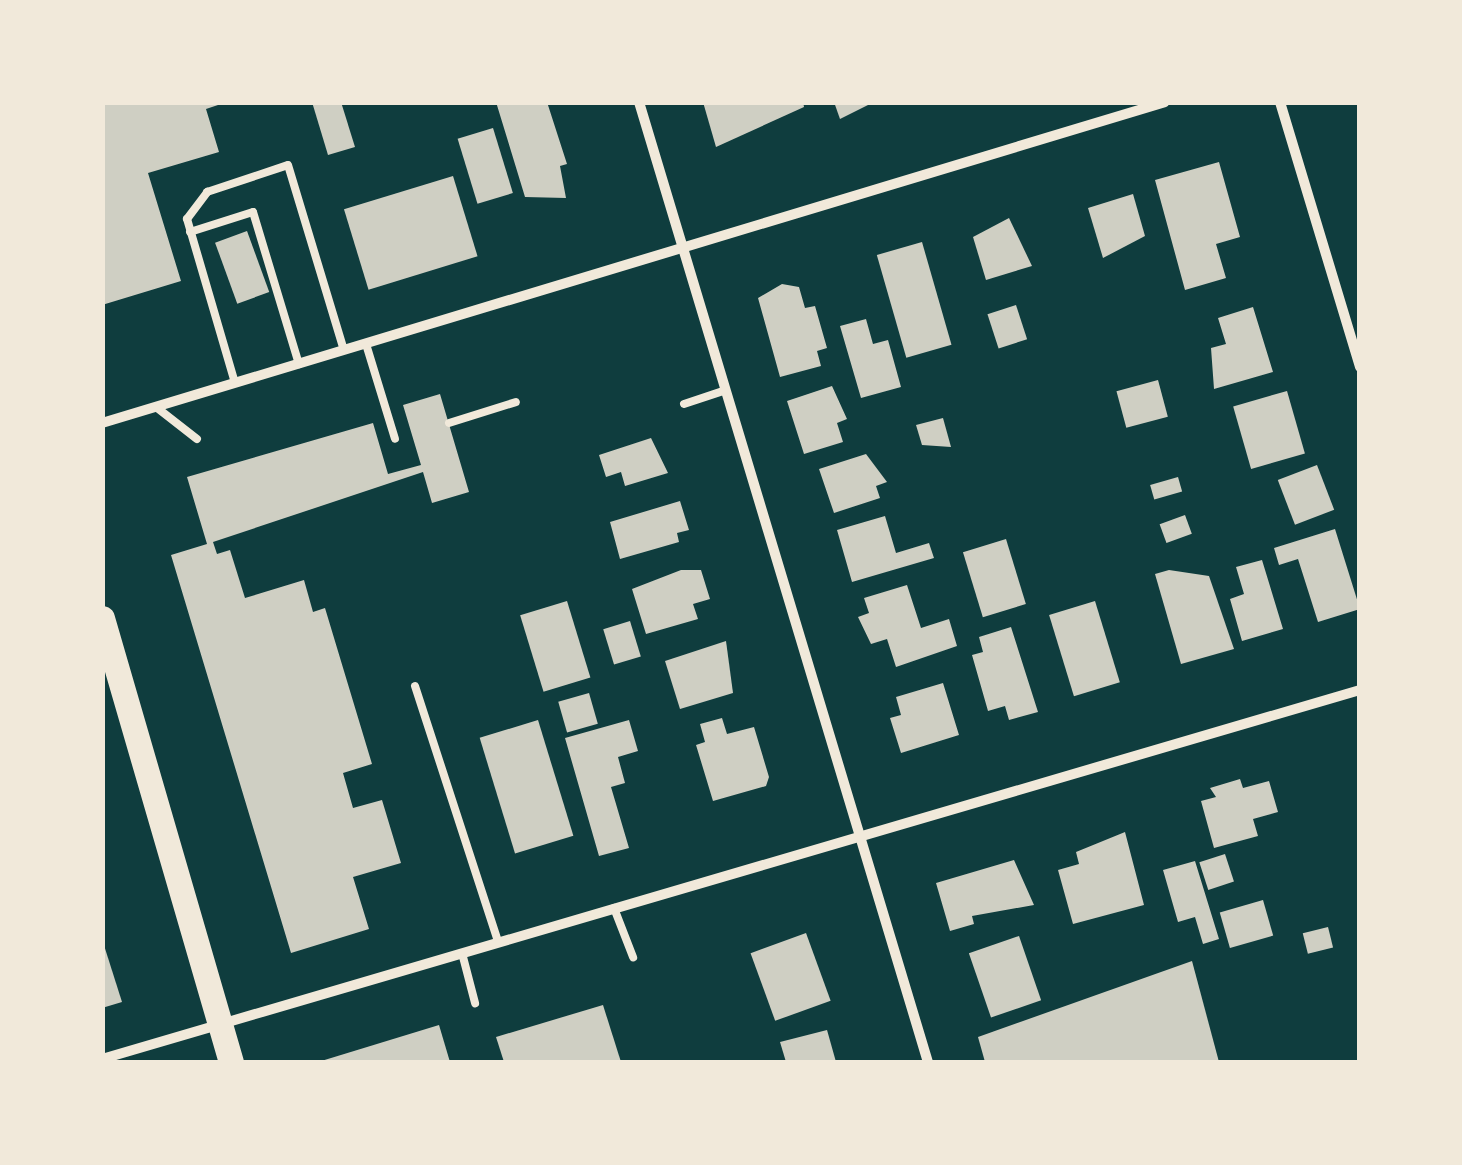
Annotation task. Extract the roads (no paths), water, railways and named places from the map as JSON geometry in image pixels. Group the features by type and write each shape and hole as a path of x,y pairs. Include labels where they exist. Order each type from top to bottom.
{"main road":[{"path":"102,618 231,1062"}],"street":[{"path":"639,102 928,1062"},
{"path":"102,423 1165,102"},
{"path":"1280,102 1360,367"},
{"path":"102,1059 1360,690"}],"lane":[{"path":"234,383 187,219 207,192 288,165 344,350"},
{"path":"190,232 253,212 298,364"},
{"path":"366,344 394,440"},
{"path":"684,404 726,390"},
{"path":"449,423 516,402"},
{"path":"156,407 196,439"},
{"path":"415,686 498,942"},
{"path":"614,908 632,957"},
{"path":"462,953 476,1004"}]}
